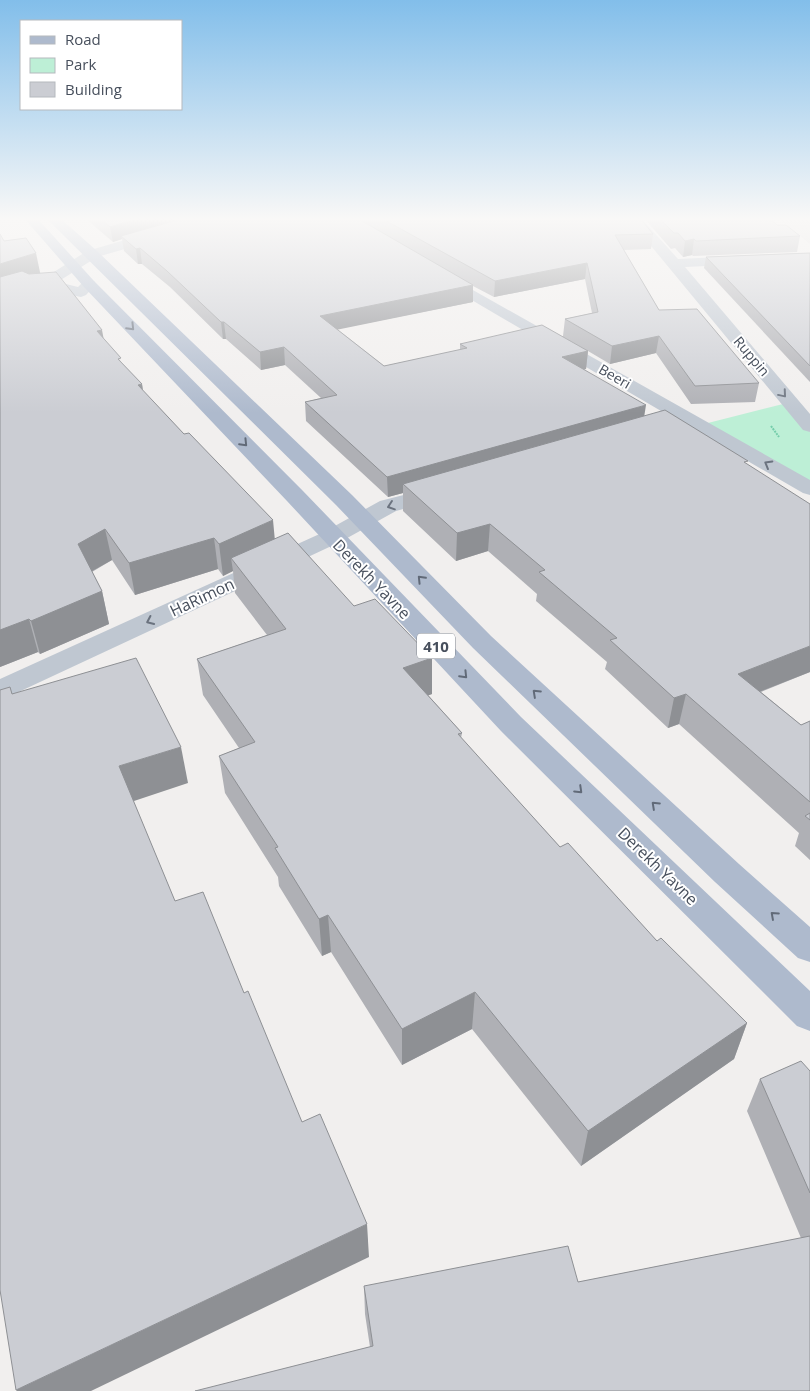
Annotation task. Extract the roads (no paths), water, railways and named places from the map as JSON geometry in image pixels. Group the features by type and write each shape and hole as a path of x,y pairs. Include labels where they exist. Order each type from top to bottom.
{"main road":[{"name":"Derekh Yavne","path":"99,283 332,537 512,724 810,1015"},
{"name":"Derekh Yavne","path":"102,283 344,500 482,642 727,873 810,948"}],"street":[{"path":"7,295 42,283"},
{"path":"7,295 66,289 81,292 83,283"},
{"name":"Beeri","path":"454,283 810,488"},
{"name":"Ruppin","path":"691,283 810,426"},
{"path":"624,438 690,419"},
{"name":"HaRimon","path":"0,690 332,537 388,506 463,485"}]}
